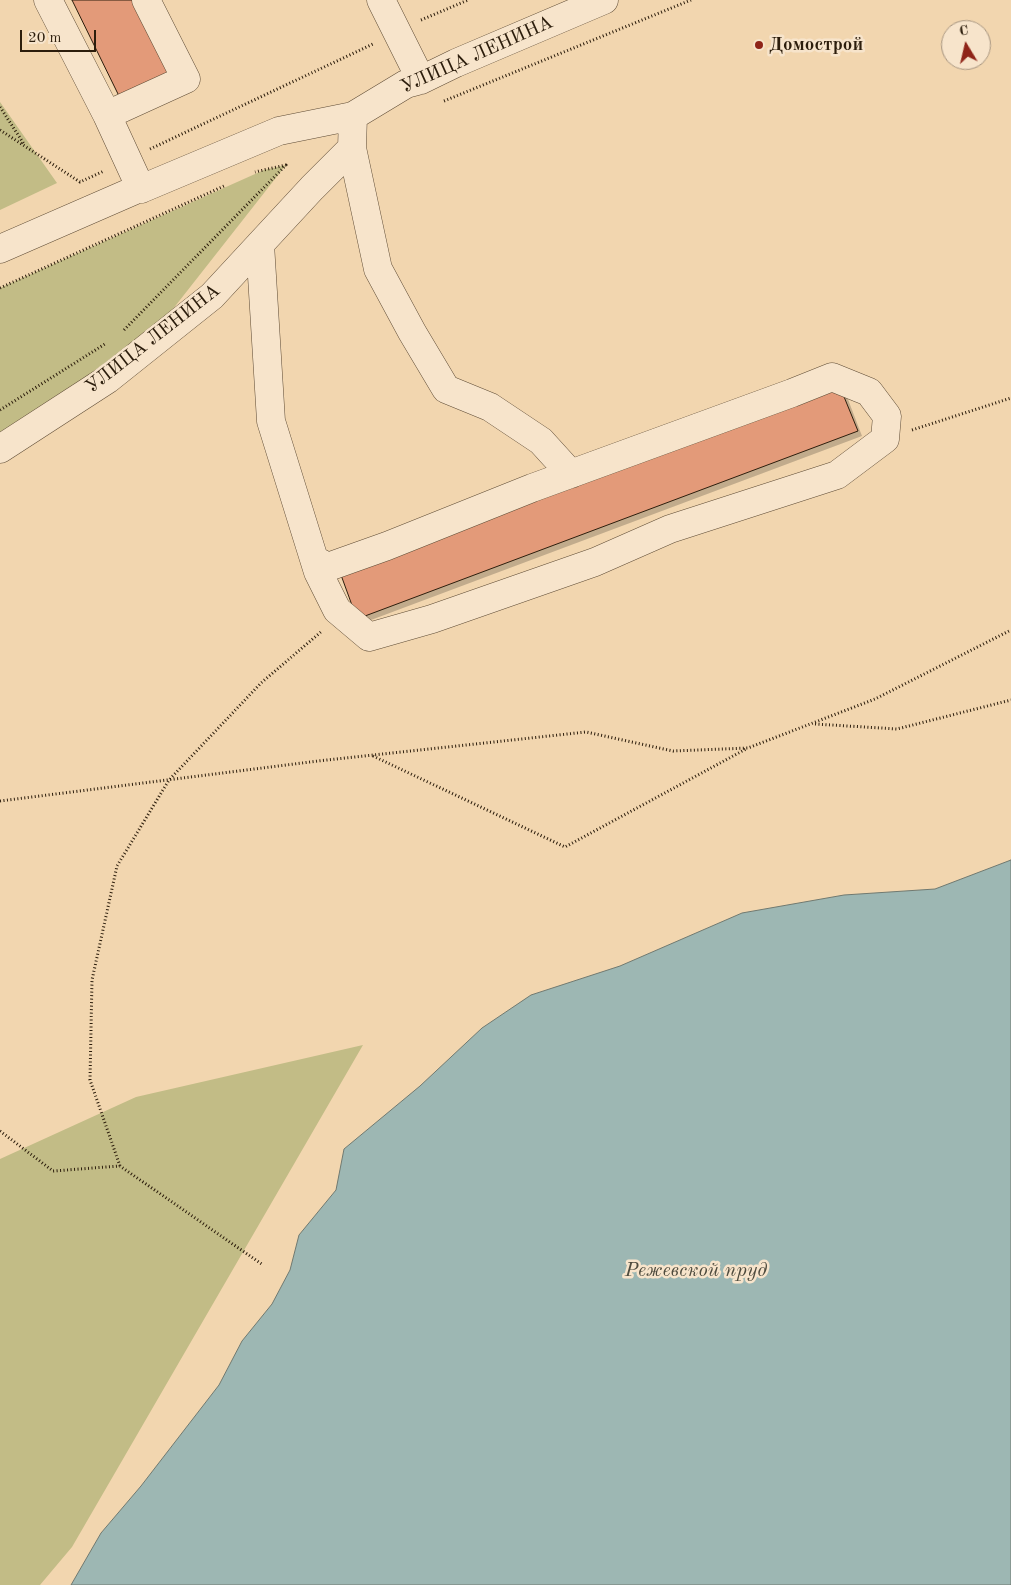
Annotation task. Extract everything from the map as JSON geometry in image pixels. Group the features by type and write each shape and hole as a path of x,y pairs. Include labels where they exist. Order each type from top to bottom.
{"street":[{"path":"48,0 107,115 142,189"},
{"path":"107,115 186,79 146,0"},
{"path":"381,0 421,80"},
{"name":"УЛИЦА ЛЕНИНА","path":"0,249 279,131 353,116 406,84 421,80 456,62 604,0"},
{"path":"353,116 352,148 378,269 446,389 490,408 541,441 571,474"},
{"name":"УЛИЦА ЛЕНИНА","path":"0,449 108,379 212,296 352,148"},
{"path":"260,244 271,421 318,572 337,610 369,637 432,619 595,562 670,529 837,475 885,439 887,416 869,392 832,377 792,394 571,474 328,567 315,560"}],"path":[{"path":"0,130 80,182 398,33 433,14 468,0"},
{"path":"444,101 691,0"},
{"path":"0,107 26,147"},
{"path":"122,331 286,165 252,173"},
{"path":"0,288 225,185"},
{"path":"0,410 107,343"},
{"path":"885,439 1011,398"},
{"path":"263,1266 120,1166 90,1080 92,980 117,866 168,780 261,683 324,630 337,610"},
{"path":"373,755 565,847 748,748 875,699 1011,630"},
{"path":"812,724 897,729 1011,700"},
{"path":"0,801 373,755 586,732 673,752 748,748"},
{"path":"0,1131 54,1171 120,1166"}],"shaded area":[{"path":"0,102 57,183 0,210"},
{"path":"286,165 169,314 118,358 0,433 0,288 264,170"},
{"path":"363,1045 72,1547 40,1585 0,1585 0,1159 136,1097"}],"water":[{"name":"Режевской пруд","path":"1011,860 1011,1585 71,1585 101,1533 141,1486 219,1385 242,1341 272,1304 290,1270 299,1235 336,1190 344,1149 420,1086 482,1028 531,995 620,966 742,913 844,895 935,889"}],"building":[{"path":"72,0 136,0 173,72 119,96"},
{"path":"838,382 858,431 357,619 341,575"}],"place":[{"name":"Домострой","path":"759,45"}]}
